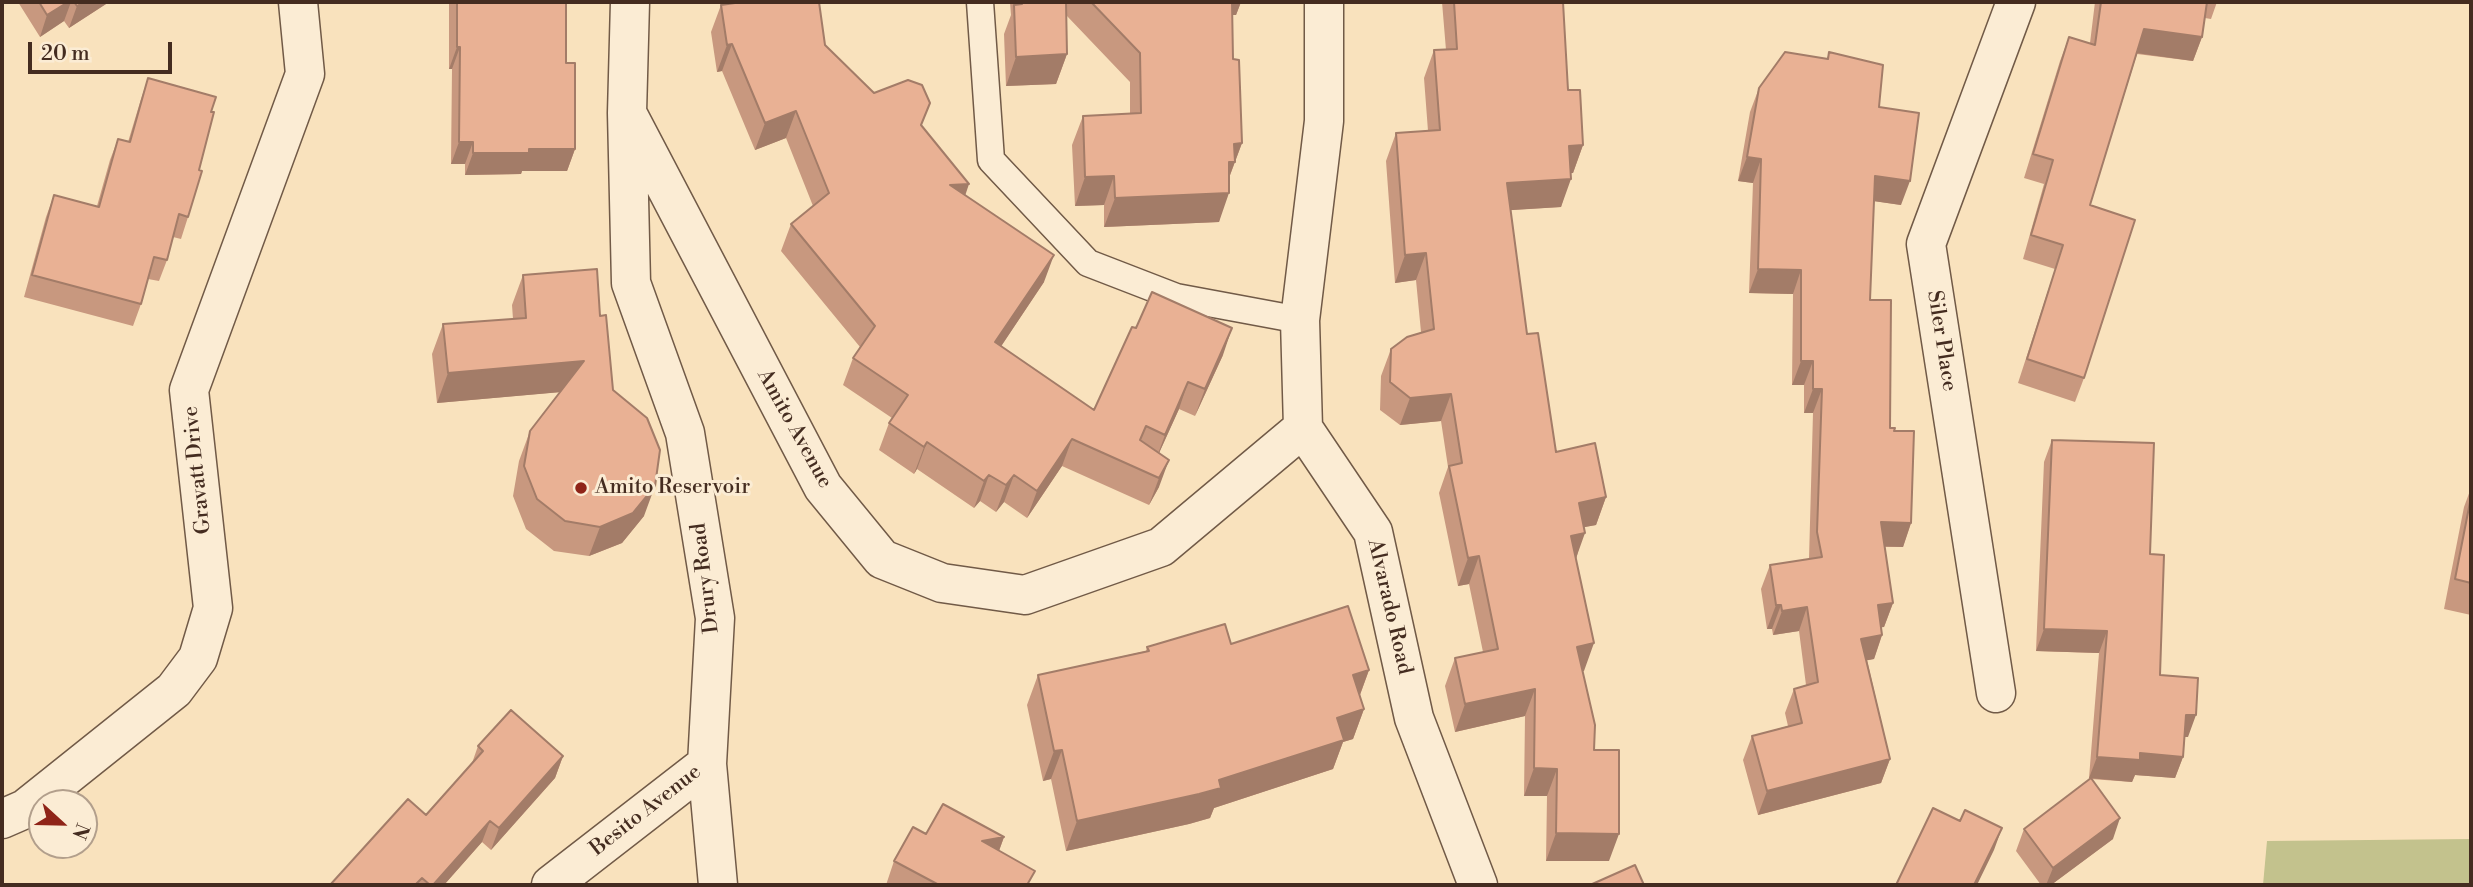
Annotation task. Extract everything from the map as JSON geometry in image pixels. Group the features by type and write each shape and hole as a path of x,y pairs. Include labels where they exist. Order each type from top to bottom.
{"street":[{"name":"Gravatt Drive","path":"2,819 24,808 174,690 198,658 213,608 189,390 305,74 298,2"},
{"name":"Amito Avenue","path":"629,2 627,113 823,486 882,559 942,583 1025,595 1161,547 1303,428"},
{"path":"1303,428 1300,320 1324,121 1324,2"},
{"name":"Siler Place","path":"1996,693 1926,244 2015,2"},
{"name":"Drury Road","path":"627,113 631,283 685,433 715,618 707,764 718,885"},
{"name":"Alvarado Road","path":"1303,428 1373,532 1414,718 1478,885"},
{"name":"Besito Avenue","path":"551,885 707,764"}],"lane":[{"path":"980,2 991,160 1088,263 1176,297 1300,320"}],"shaded area":[{"path":"2471,839 2471,885 2263,885 2267,841"}],"building":[{"path":"39,2 68,2 47,15"},
{"path":"457,2 566,2 566,63 575,63 575,149 529,149 529,153 473,153 473,142 459,142 460,47 457,47"},
{"path":"735,2 819,2 825,45 874,93 908,80 922,85 930,103 921,125 969,184 950,185 1054,255 995,342 1094,410 1132,327 1136,328 1152,292 1232,328 1205,389 1188,382 1165,435 1146,426 1140,440 1169,460 1159,478 1072,439 1037,491 1014,475 1006,485 989,475 984,481 927,442 924,447 889,423 908,395 853,358 875,326 791,224 829,193 796,111 765,123 732,44 727,45 721,5"},
{"path":"1022,2 1066,2 1067,54 1016,57 1014,5"},
{"path":"1091,2 1232,2 1233,59 1239,60 1242,143 1234,144 1235,162 1229,162 1229,193 1115,198 1114,176 1085,177 1083,116 1141,113 1140,53"},
{"path":"1454,2 1563,2 1568,90 1580,90 1583,145 1569,146 1571,179 1507,183 1527,334 1538,333 1556,452 1595,443 1606,497 1579,503 1585,533 1571,536 1594,643 1577,647 1595,725 1594,750 1619,750 1619,834 1556,833 1557,769 1534,768 1535,689 1465,704 1455,658 1498,649 1479,556 1468,558 1449,466 1462,463 1451,394 1410,398 1390,382 1391,349 1407,337 1434,329 1426,253 1405,255 1396,133 1440,130 1434,50 1457,49"},
{"path":"2101,2 2207,2 2202,37 2144,29 2090,205 2135,220 2084,378 2027,359 2063,245 2031,235 2053,160 2033,154 2069,37 2095,45"},
{"path":"1785,52 1828,59 1829,52 1883,65 1879,107 1919,113 1910,181 1875,176 1870,300 1891,300 1890,428 1895,428 1894,431 1914,431 1911,523 1881,522 1893,603 1878,605 1882,635 1861,639 1890,759 1767,791 1752,736 1802,723 1794,689 1818,682 1807,607 1782,611 1781,605 1776,605 1770,565 1822,557 1817,532 1822,389 1813,389 1813,361 1801,361 1801,270 1758,269 1761,159 1747,157 1759,88"},
{"path":"148,78 216,97 199,170 202,171 188,217 179,214 167,260 154,257 141,304 32,275 54,195 99,207 118,139 130,142"},
{"path":"597,269 600,316 606,315 613,390 647,418 660,450 655,486 633,513 600,527 565,521 537,499 524,466 530,431 584,361 448,373 443,324 526,318 523,275"},
{"path":"2052,440 2154,443 2150,554 2164,555 2160,675 2198,678 2196,715 2186,715 2183,757 2140,753 2140,760 2097,757 2107,631 2044,629"},
{"path":"2471,497 2471,583 2455,579"},
{"path":"1348,606 1369,670 1353,675 1364,709 1337,718 1344,740 1219,780 1221,788 1077,821 1062,750 1054,751 1038,675 1149,651 1147,647 1225,624 1231,644"},
{"path":"511,710 563,756 499,828 490,821 433,885 422,878 415,885 330,885 408,799 426,815 483,751 478,746"},
{"path":"2091,778 2120,818 2053,868 2024,829"},
{"path":"943,804 1004,837 982,841 1035,871 1027,885 939,885 894,861 913,827 926,834"},
{"path":"1933,808 1960,821 1965,810 2002,828 1974,885 1896,885"},
{"path":"1635,865 1644,885 1590,885"}],"place":[{"name":"Amito Reservoir","path":"581,488"}]}
